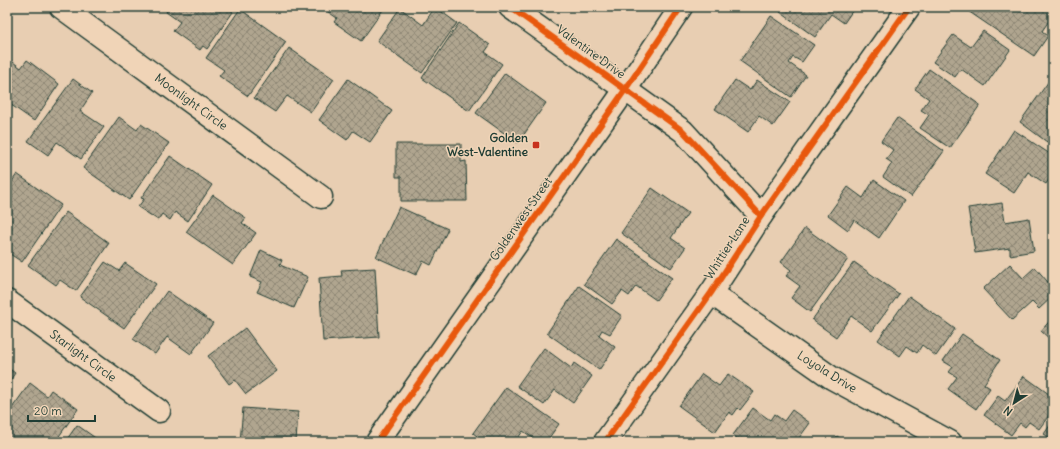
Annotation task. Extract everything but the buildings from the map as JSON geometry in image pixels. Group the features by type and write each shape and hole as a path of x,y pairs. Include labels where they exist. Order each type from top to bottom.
{"street":[{"name":"Moonlight Circle","path":"61,7 321,197"},
{"name":"Valentine Drive","path":"510,7 683,131 761,216"},
{"name":"Goldenwest Street","path":"377,442 625,90 681,7"},
{"name":"Whittier Lane","path":"605,442 710,292 761,216 909,7"},
{"name":"Loyola Drive","path":"710,292 832,378 950,442"},
{"name":"Starlight Circle","path":"7,301 159,411"}],"cycle path":[{"path":"510,7 683,131 761,216"},
{"path":"377,442 625,90 681,7"},
{"path":"605,442 711,293 761,216 909,7"}],"place":[{"name":"Golden West-Valentine","path":"536,145"}]}
